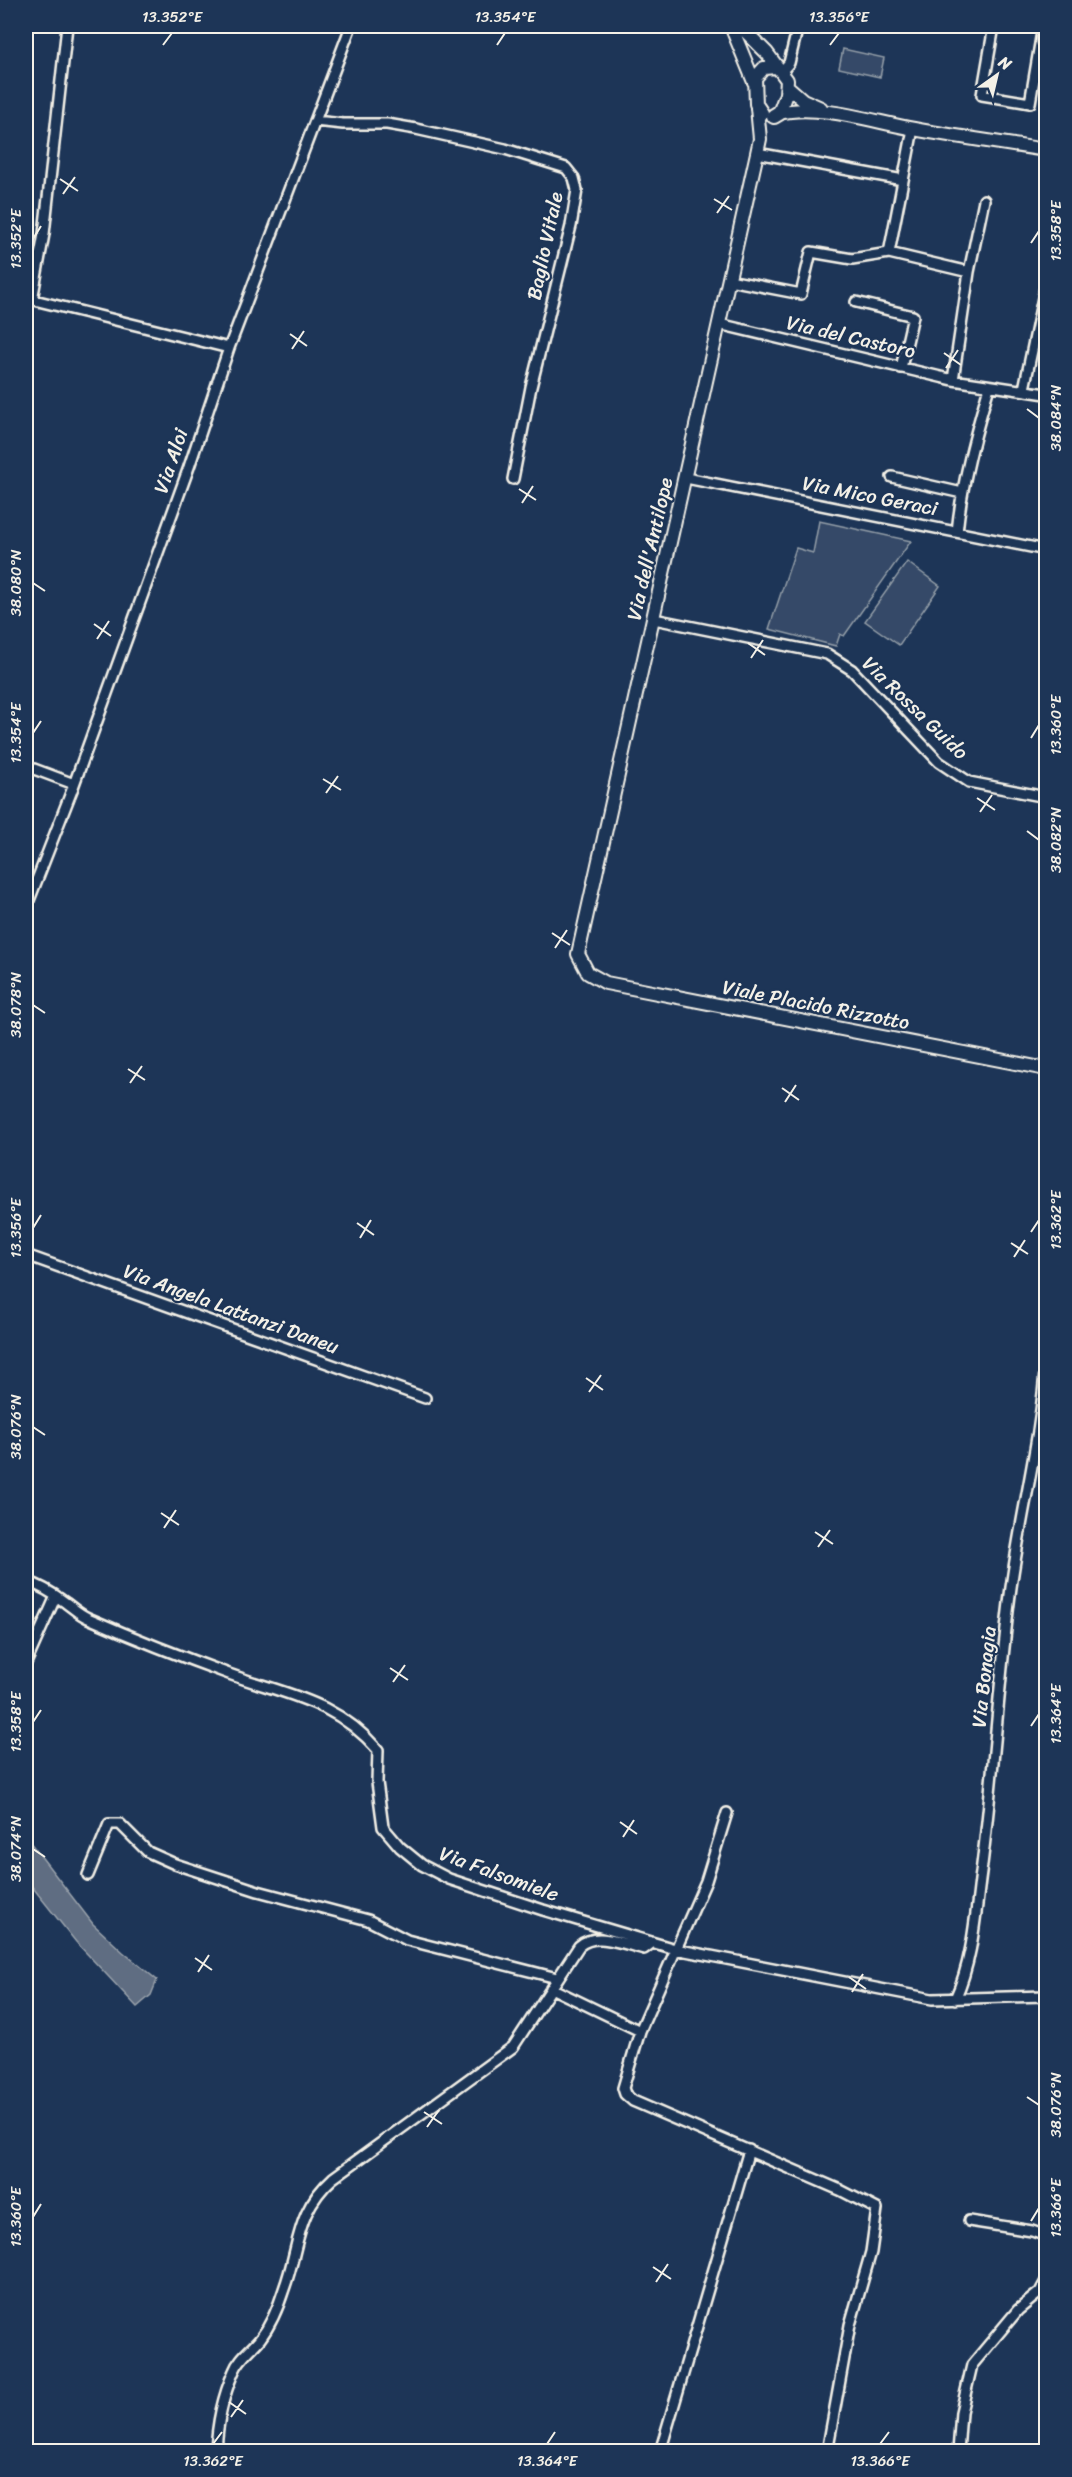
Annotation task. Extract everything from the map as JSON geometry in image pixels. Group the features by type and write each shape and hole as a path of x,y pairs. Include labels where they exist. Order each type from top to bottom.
{"street":[{"path":"66,26 44,234 29,299 229,348"},
{"name":"Via Aloi","path":"26,908 74,784 189,467 229,348 351,26"},
{"path":"731,26 754,82 760,139"},
{"path":"740,26 767,53 788,86 803,100 827,111"},
{"path":"779,69 789,63 798,26"},
{"path":"994,26 982,95 1030,103 1043,26"},
{"path":"754,82 760,70 771,66 779,69"},
{"path":"760,139 776,115 788,86"},
{"path":"757,108 765,116 792,109 827,111 913,129 1047,150"},
{"name":"Baglio Vitale","path":"315,121 343,124 387,124 461,138 566,168 574,178 577,190 571,226 554,289 513,479"},
{"path":"889,252 913,129"},
{"name":"Via dell'Antilope","path":"583,967 578,954 580,938 654,620 760,139"},
{"path":"757,153 903,180"},
{"path":"953,380 969,272 984,200"},
{"path":"729,280 801,294 811,252 852,259 889,252 969,272"},
{"path":"1024,389 1047,283"},
{"path":"856,302 912,316 901,368"},
{"name":"Via del Castoro","path":"719,324 953,380 1047,394"},
{"path":"957,532 970,452 989,387"},
{"name":"Via Mico Geraci","path":"686,477 1047,550"},
{"path":"892,477 962,494"},
{"name":"Via Rossa Guido","path":"654,620 827,654 852,670 939,762 969,782 1047,797"},
{"path":"26,766 74,784"},
{"name":"Viale Placido Rizzotto","path":"583,967 595,979 606,984 1047,1069"},
{"name":"Via Angela Lattanzi Daneu","path":"26,1255 425,1398"},
{"name":"Via Bonagia","path":"955,1999 964,1980 974,1923 988,1824 1010,1596 1025,1497 1040,1426 1047,1357"},
{"name":"Via Falsomiele","path":"26,1581 56,1596 88,1618 259,1685 303,1697 322,1705 348,1723 378,1750 376,1782 383,1827 400,1847 434,1873 543,1910 675,1949 932,1999 1047,1996"},
{"path":"26,1663 56,1596"},
{"path":"727,1813 705,1881 640,2031 623,2082 625,2094 633,2101 862,2200 877,2209 871,2252 850,2325 827,2451"},
{"path":"88,1875 109,1824 120,1824 148,1852 175,1864 258,1891 368,1920 407,1940 557,1978"},
{"path":"216,2451 216,2431 234,2370 261,2338 276,2308 284,2289 300,2225 318,2192 333,2178 513,2047 579,1946 592,1938 620,1942 644,1949 652,1942"},
{"path":"551,1988 640,2031"},
{"path":"660,2451 749,2150"},
{"path":"969,2221 1032,2231 1047,2236"},
{"path":"958,2451 961,2412 972,2365 1018,2310 1040,2292 1047,2281"}],"shaded area":[{"path":"843,49 884,58 880,77 839,68"},
{"path":"819,521 911,541 844,636 840,634 836,646 769,629 796,548 813,553"},
{"path":"907,562 940,586 899,645 865,621"},
{"path":"26,1837 93,1924 157,1980 151,1995 137,2007 76,1942 26,1879"}]}
